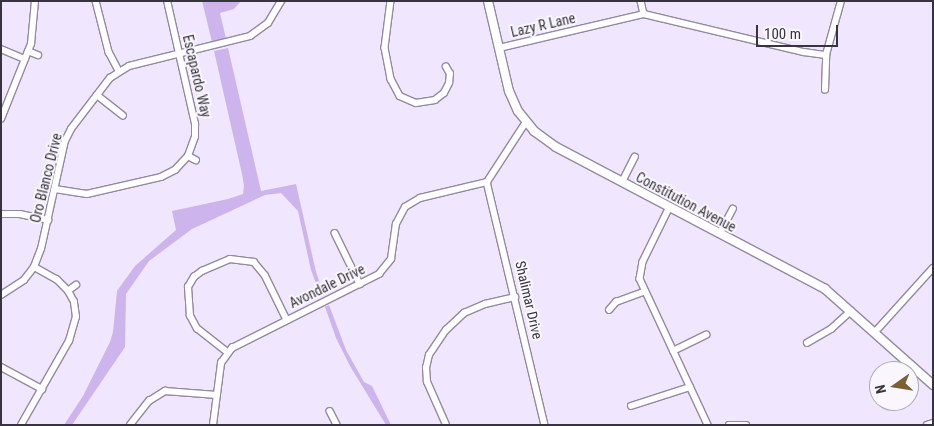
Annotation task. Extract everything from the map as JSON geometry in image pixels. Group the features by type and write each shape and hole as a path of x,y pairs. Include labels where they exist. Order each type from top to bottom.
{"main road":[{"name":"Constitution Avenue","path":"488,1 509,91 526,122 556,148 814,282 851,311 933,385"}],"street":[{"path":"1,120 33,37 35,1"},
{"path":"96,1 109,52 119,71"},
{"name":"Escapardo Way","path":"55,189 87,194 161,177 175,170 188,156 196,131 167,1"},
{"name":"Oro Blanco Drive","path":"1,295 24,280 34,267 48,220 67,135 97,95 119,71 137,64 250,36 268,23 281,1"},
{"path":"391,1 386,32 386,57 393,86 400,96 416,103 435,100 444,93 449,83 450,74 446,67"},
{"path":"641,1 644,14"},
{"path":"825,90 826,55 841,1"},
{"name":"Lazy R Lane","path":"498,48 644,14 804,52 826,55"},
{"path":"1,49 25,59"},
{"path":"28,51 38,55"},
{"path":"97,95 123,115"},
{"path":"487,182 526,122"},
{"path":"188,156 196,160"},
{"path":"622,182 635,157"},
{"name":"Avondale Drive","path":"228,353 243,341 379,274 388,265 394,246 398,217 409,203 420,198 487,182"},
{"name":"Shalimar Drive","path":"487,182 545,425"},
{"path":"670,207 642,266 640,279 644,292 708,425"},
{"path":"720,233 733,209"},
{"path":"1,214 14,213 48,220"},
{"path":"335,233 360,284"},
{"path":"213,425 221,363 228,353 197,329 190,316 188,287 194,277 202,271 230,259 254,262 266,275 287,320"},
{"path":"21,425 69,341 75,324 76,309 68,291 57,280 34,267"},
{"path":"875,332 933,268"},
{"path":"68,291 76,285"},
{"path":"609,310 616,302 644,292"},
{"path":"446,425 427,382 426,368 429,355 446,330 464,313 484,304 515,297"},
{"path":"807,343 831,329 851,311"},
{"path":"673,352 706,335"},
{"path":"1,368 42,389"},
{"path":"630,406 690,387"},
{"path":"130,425 148,401 165,391 217,395"},
{"path":"330,411 337,425"},
{"path":"927,425 933,423"},
{"path":"730,425 746,425"}],"shaded area":[{"path":"202,1 241,1 234,9 220,13 226,39 212,42"},
{"path":"228,48 261,191 296,184 316,272 324,295 321,297 311,270 298,211 281,193 265,195 192,229 149,261 126,294 125,347 72,425 64,425 83,396 110,342 113,332 117,291 135,266 176,230 172,211 243,194 242,174 214,51"},
{"path":"329,305 346,350 364,382 372,386 391,425 386,425 350,366 336,338 325,307"}]}
